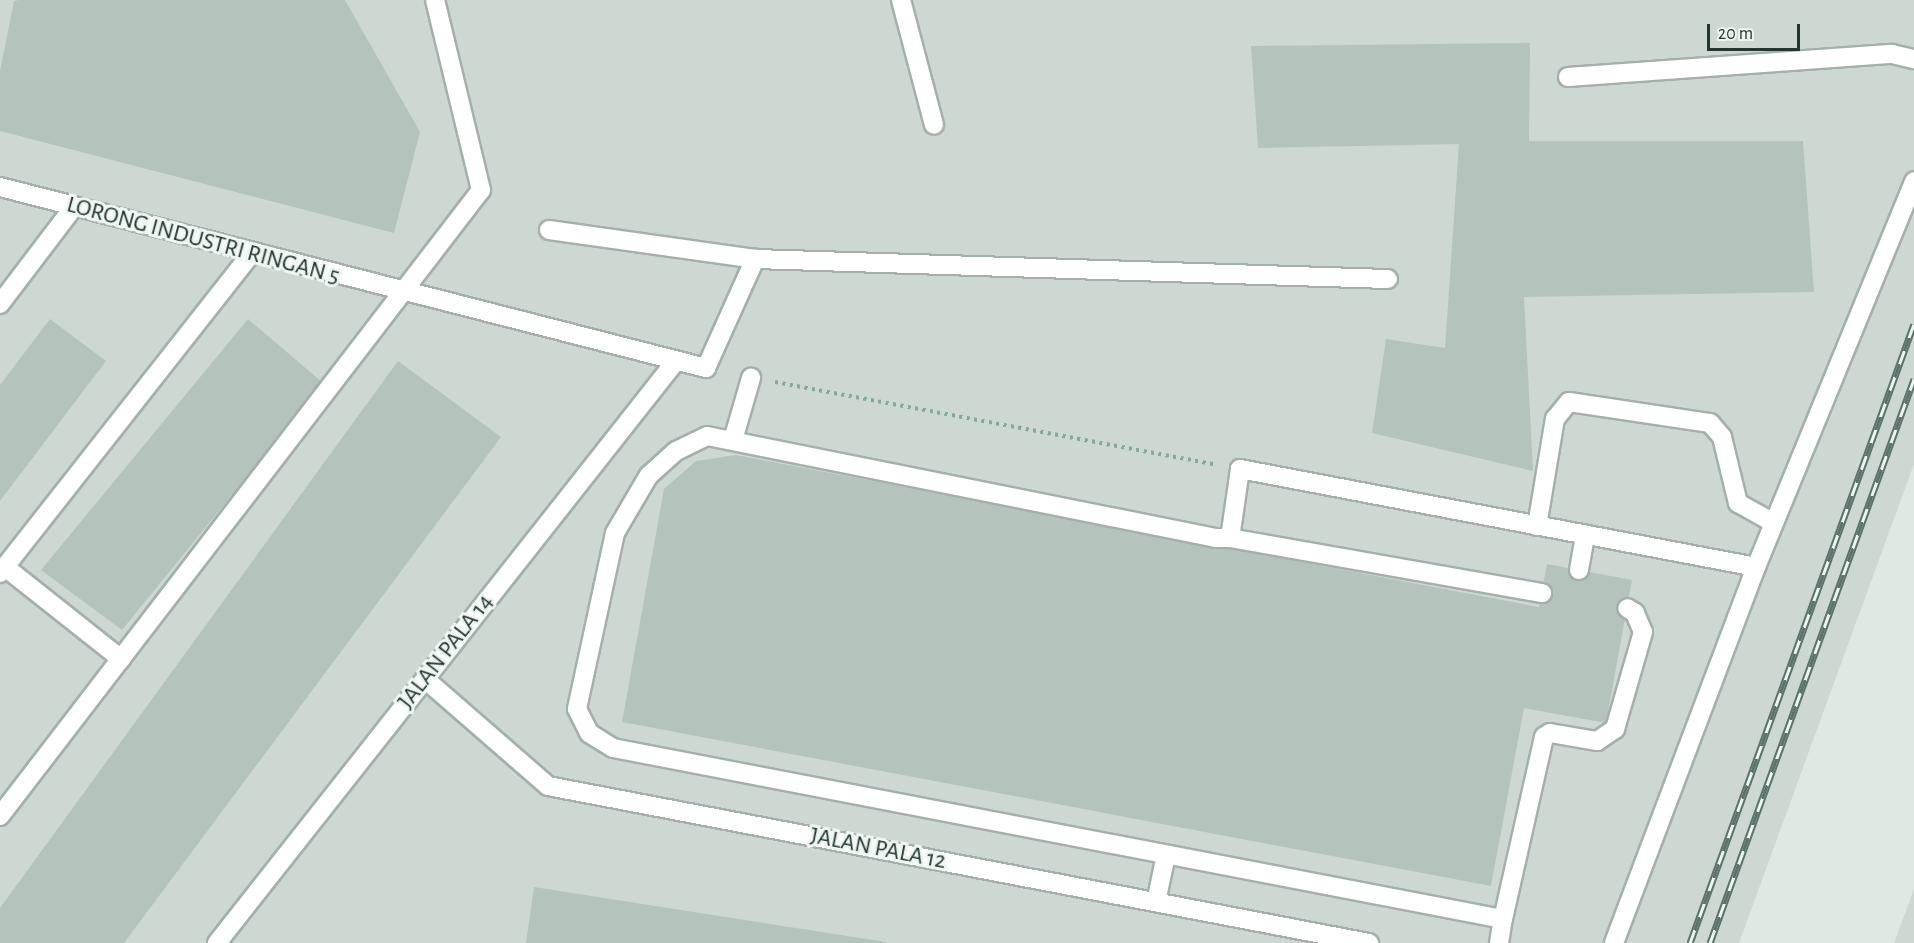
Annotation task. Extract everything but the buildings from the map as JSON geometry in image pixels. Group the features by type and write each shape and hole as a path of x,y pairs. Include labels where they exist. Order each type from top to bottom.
{"street":[{"path":"0,816 406,293 480,190 435,0"},
{"path":"901,0 934,125"},
{"path":"1568,77 1892,54 1914,59"},
{"path":"1614,943 1756,567 1914,181"},
{"name":"LORONG INDUSTRI RINGAN 5","path":"0,187 250,255 706,368 754,259"},
{"path":"0,304 73,208"},
{"path":"549,230 754,259 1388,279"},
{"path":"122,659 3,570 250,255"},
{"name":"JALAN PALA 14","path":"216,943 675,362"},
{"path":"734,440 751,378"},
{"path":"1537,526 1555,419 1569,402 1710,423 1722,437 1738,503 1774,523"},
{"path":"1503,919 612,748 589,733 577,709 615,533 649,475 676,451 707,436 1230,538 1542,593"},
{"path":"1230,538 1240,469 1756,567"},
{"path":"1579,570 1585,535"},
{"path":"1499,943 1544,737 1550,733 1597,741 1615,729 1643,632 1635,613 1627,608"},
{"name":"JALAN PALA 12","path":"425,679 548,786 1369,943"},
{"path":"1156,902 1166,855"}],"path":[{"path":"751,378 1240,469"}],"shaded area":[{"path":"0,0 1914,0 1914,464 1739,943 0,943"},
{"path":"1914,889 1914,943 1894,943"}],"railway":[{"path":"1690,943 1914,324"},
{"path":"1710,943 1914,379"}]}
